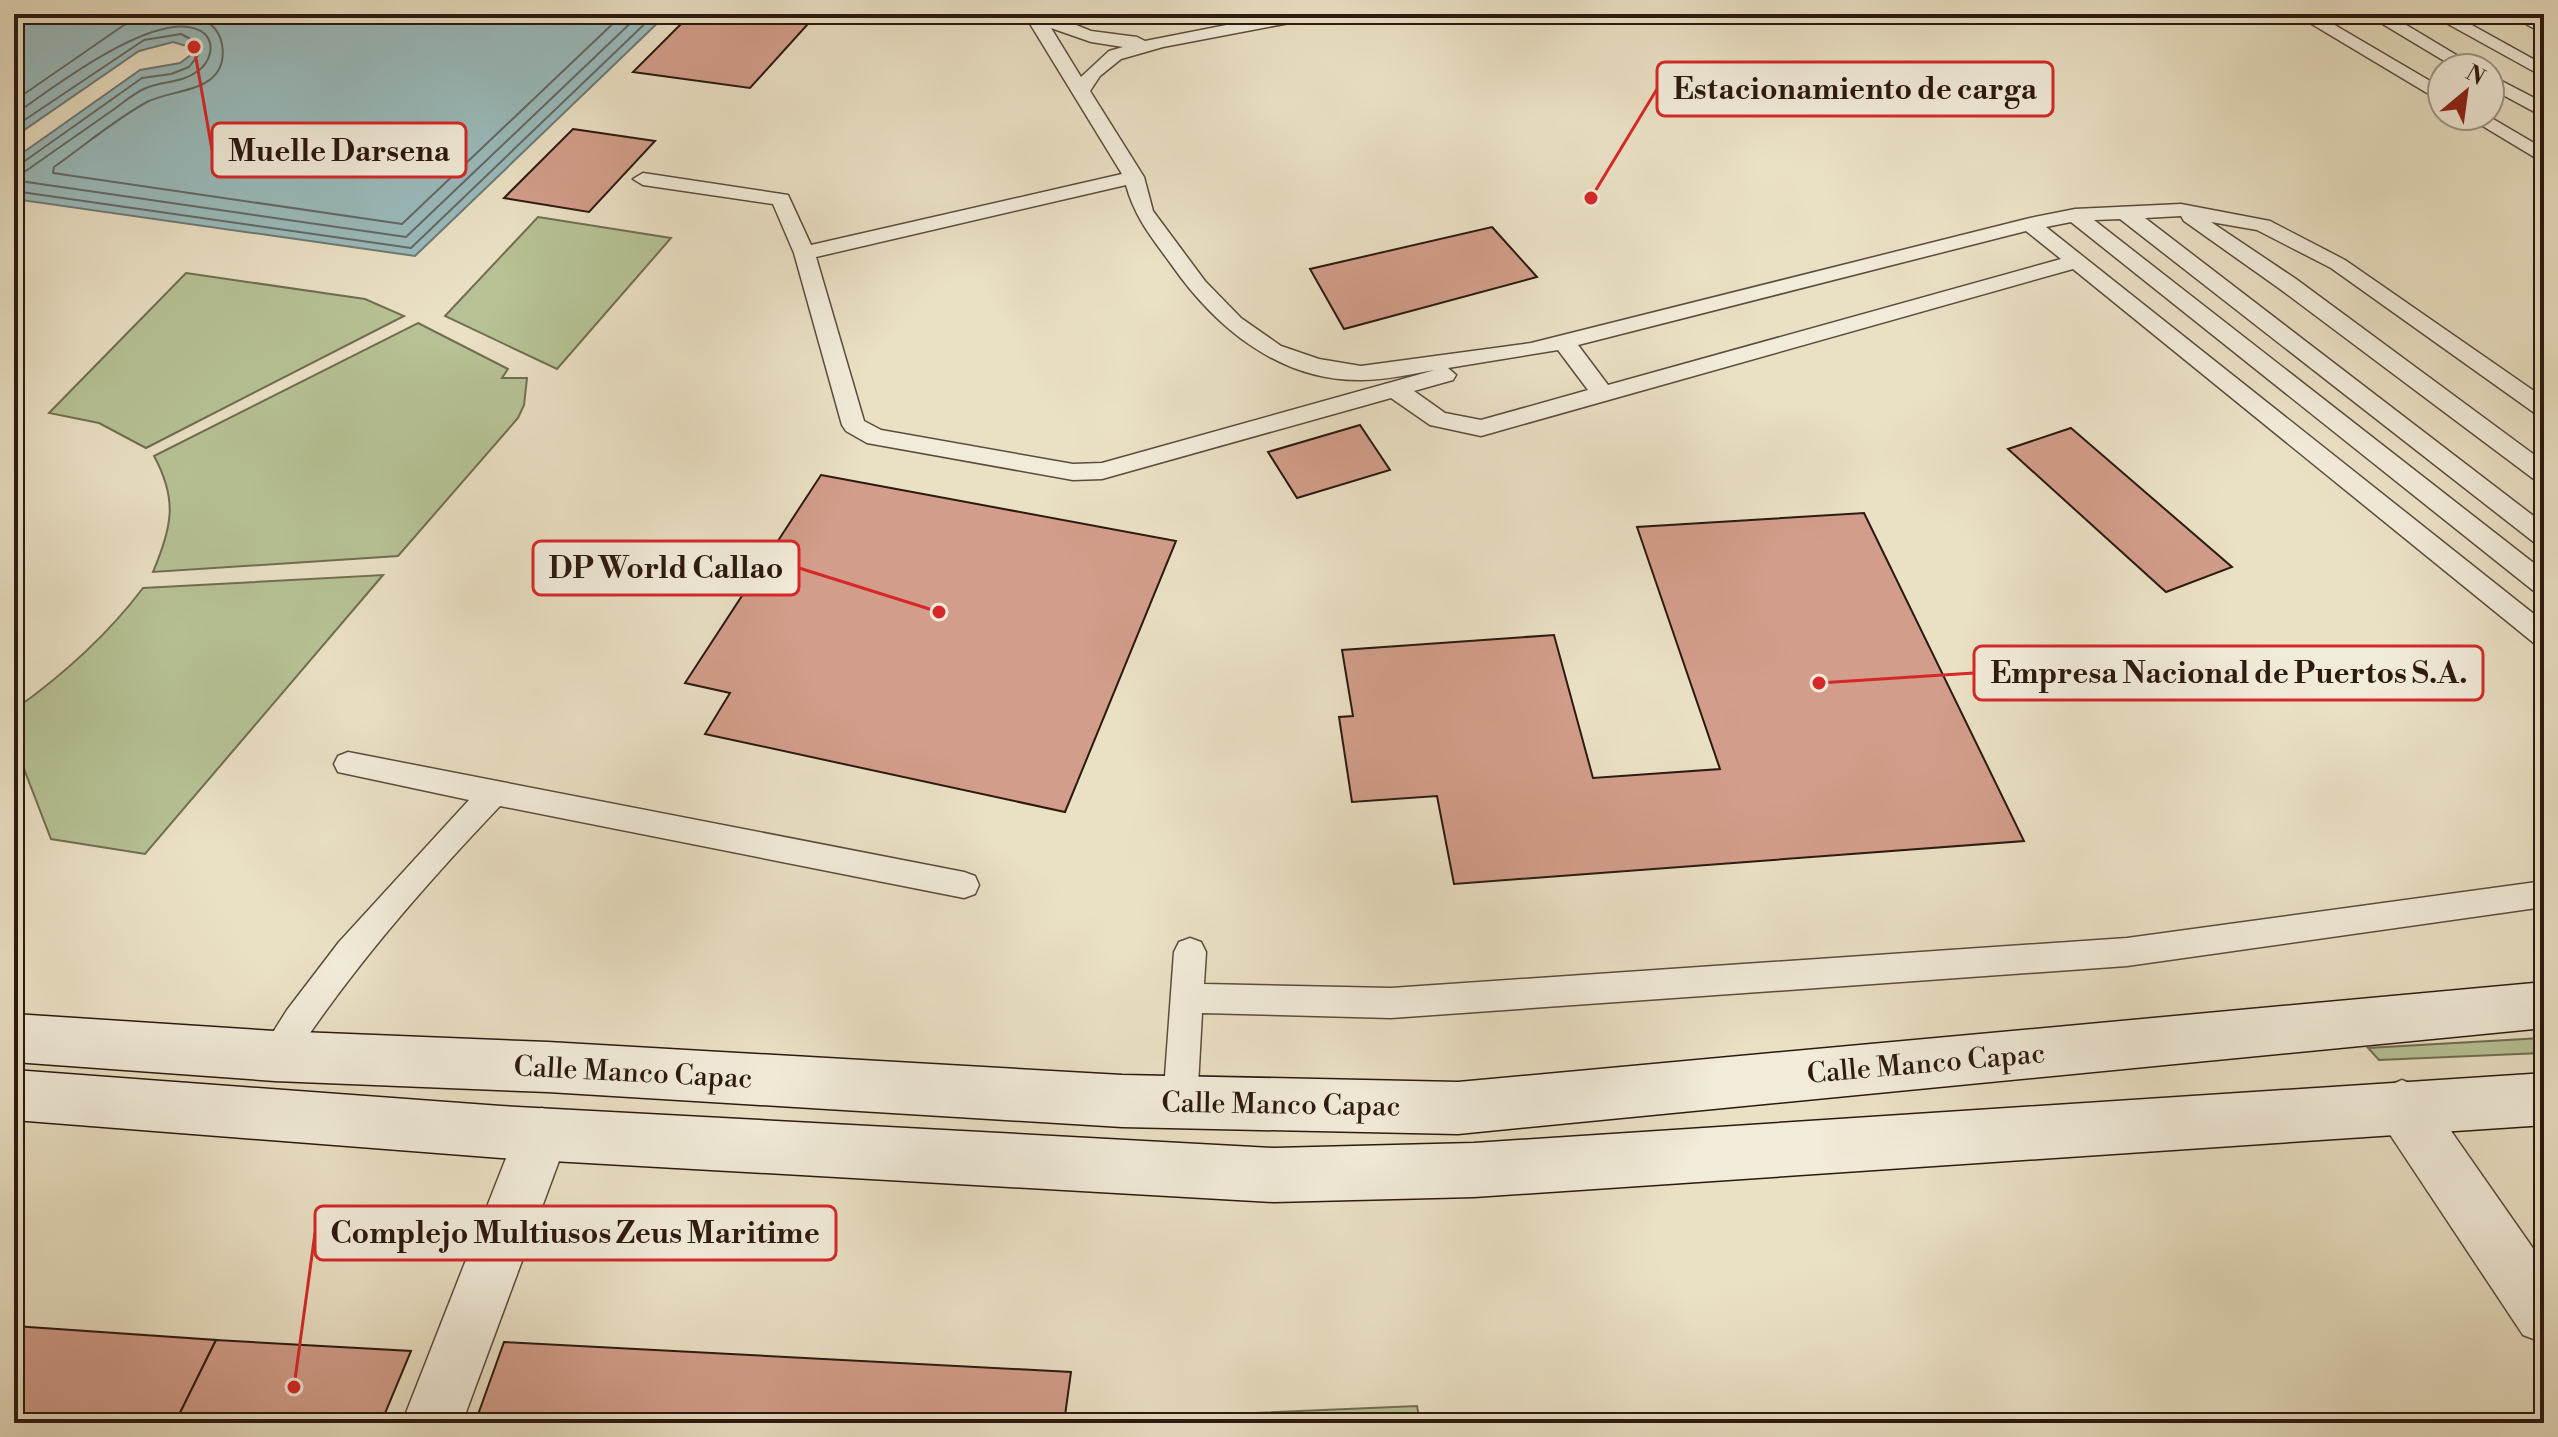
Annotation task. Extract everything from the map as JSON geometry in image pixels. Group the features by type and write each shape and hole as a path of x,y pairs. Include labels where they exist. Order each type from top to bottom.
{"main road":[{"name":"Calle Manco Capac","path":"14,1038 275,1056 564,1068 1180,1104 1458,1108 2544,1005"},
{"path":"14,1095 542,1134 1274,1175 1474,1170 2402,1106 2544,1099"},
{"path":"2402,1106 2544,1314"},
{"path":"432,1423 542,1134"}],"lane":[{"path":"1034,14 1072,33 1108,43 1161,42"},
{"path":"1034,14 1134,177 1143,211 1197,286 1233,323 1273,351 1316,366 1361,373 1531,350"},
{"path":"1081,90 1093,72 1115,55 1161,42 1305,14"},
{"path":"2304,14 2426,86"},
{"path":"2375,14 2441,52"},
{"path":"2439,14 2544,72"},
{"path":"2474,14 2544,52"},
{"path":"2517,14 2544,29"},
{"path":"2506,89 2544,111"},
{"path":"2502,132 2544,157"},
{"path":"804,253 1134,177"},
{"path":"643,179 781,199 804,253 854,425 875,437 1073,472 1102,471 1531,350 2030,224 2075,215 2123,211 2181,210 2263,225 2338,264 2544,409"},
{"path":"2181,210 2288,284 2544,474"},
{"path":"2123,211 2544,537"},
{"path":"2075,215 2544,585"},
{"path":"2030,224 2544,637"},
{"path":"1396,390 1438,419 1481,428 2077,261"},
{"path":"1564,342 1603,394"},
{"path":"348,764 964,885"},
{"path":"275,1056 353,947 417,872 494,793"},
{"path":"1188,998 1391,1003 2127,952 2544,894"},
{"path":"1180,1104 1190,952"}],"green space":[{"path":"538,217 671,238 557,369 445,316"},
{"path":"186,273 365,299 404,316 146,448 99,423 49,413"},
{"path":"418,323 508,369 502,378 527,378 524,405 518,418 398,556 153,572 165,541 170,514 167,486 154,456"},
{"path":"383,575 145,854 51,839 14,743 14,710 83,654 143,588"},
{"path":"2544,1038 2544,1053 2379,1060 2368,1048"},
{"path":"1417,1406 1420,1423 1092,1423 1092,1420"}],"water":[{"path":"14,14 667,14 415,256 14,199 14,159 140,70 180,63 192,54 193,48 173,42 139,51 14,137"}],"building":[{"path":"691,14 817,14 750,88 633,72"},
{"path":"573,129 655,141 589,212 504,198"},
{"path":"1492,227 1537,277 1344,329 1310,269"},
{"path":"1360,425 1390,470 1297,498 1268,452"},
{"path":"2071,428 2232,567 2166,592 2008,449"},
{"path":"821,475 1176,541 1065,812 705,734 730,693 685,683"},
{"path":"1864,513 2024,841 1454,884 1437,796 1352,802 1339,717 1353,716 1342,650 1554,635 1593,778 1720,769 1637,527"},
{"path":"14,1326 216,1340 175,1423 14,1423"},
{"path":"216,1340 411,1351 381,1423 175,1423"},
{"path":"504,1342 1071,1372 1064,1423 475,1423"}],"place":[{"name":"Muelle Darsena","path":"194,47"},
{"name":"Estacionamiento de carga","path":"1591,198"},
{"name":"DP World Callao","path":"939,612"},
{"name":"Empresa Nacional de Puertos S.A.","path":"1819,683"},
{"name":"Complejo Multiusos Zeus Maritime","path":"294,1387"}]}
